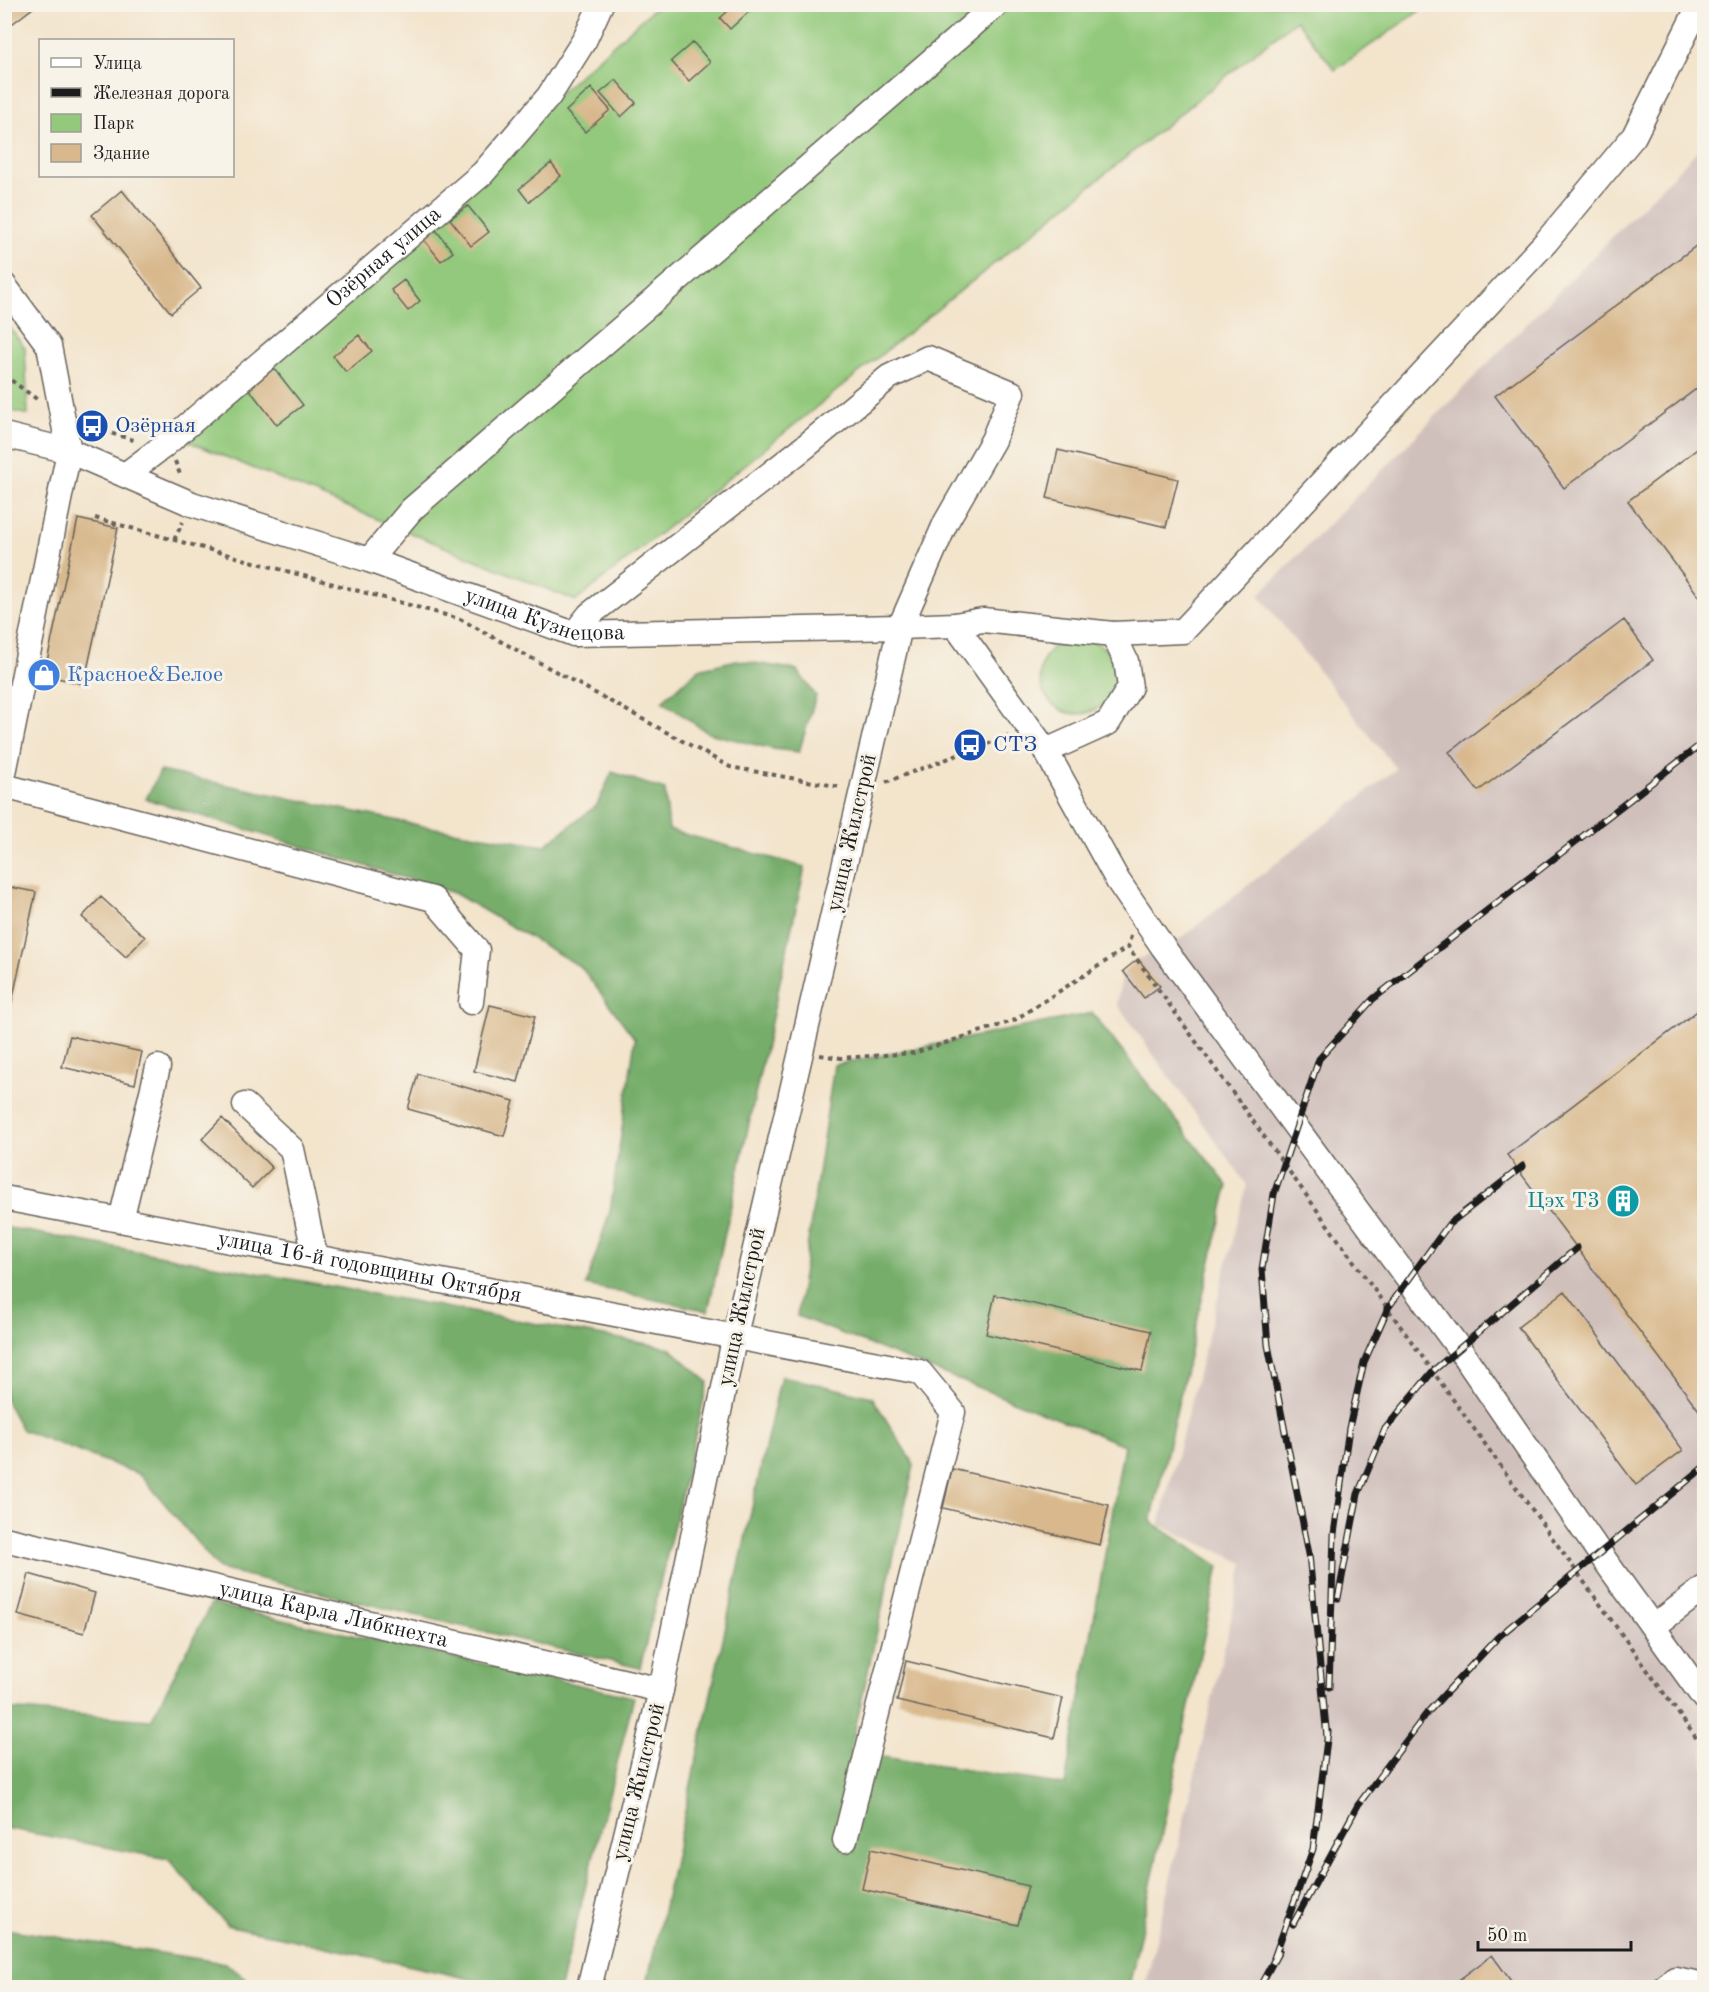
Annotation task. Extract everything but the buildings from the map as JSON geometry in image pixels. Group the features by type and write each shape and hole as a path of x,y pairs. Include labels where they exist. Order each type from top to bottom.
{"street":[{"name":"Озёрная улица","path":"125,475 161,448 483,173 549,96 585,39 601,4"},
{"path":"369,560 412,509 997,4"},
{"name":"улица Кузнецова","path":"4,435 69,451 192,504 369,560 574,634 900,627 955,625 983,620 1113,634 1183,631 1546,242 1634,136 1700,4"},
{"path":"4,285 49,346 69,451 4,772"},
{"name":"улица Жилстрой","path":"574,634 590,615 806,446 889,377 928,358 1012,393 993,440 946,522 900,627 735,1335 661,1690 590,1988"},
{"path":"955,625 1046,751 1118,881 1163,947 1458,1347 1704,1698"},
{"path":"1046,751 1108,723 1130,687 1126,661 1113,634"},
{"path":"4,786 434,899 477,951 471,1002"},
{"path":"122,1220 158,1066"},
{"path":"245,1105 292,1149 315,1256"},
{"name":"улица 16-й годовщины Октября","path":"4,1198 735,1335 920,1372 953,1412 845,1840"},
{"name":"улица Карла Либкнехта","path":"4,1539 661,1690"},
{"path":"1653,1627 1704,1588"},
{"path":"1664,1988 1675,1979 1704,1985"}],"path":[{"path":"95,518 460,619 730,767 862,790 1012,734 1018,744"},
{"path":"800,1051 841,1058 914,1053 1013,1021 1128,947 1133,928"},
{"path":"1128,947 1704,1749"}],"shaded area":[{"path":"1704,144 1704,1987 1145,1987 1244,1563 1159,1525 1247,1185 1117,1004 1123,971 1138,959 1177,941 1396,769 1259,595"}],"green space":[{"path":"658,5 1428,5 1335,70 1296,20 576,601 175,436"},
{"path":"4,320 25,348 28,415 5,409"},
{"path":"1078,638 1093,641 1105,649 1113,661 1116,676 1113,691 1105,703 1093,711 1078,714 1063,711 1051,703 1043,691 1040,676 1043,661 1051,649 1063,641"},
{"path":"736,660 797,670 816,696 799,752 773,749 708,733 662,701 699,669"},
{"path":"160,771 423,826 544,846 597,805 612,772 665,790 669,830 805,867 708,1311 586,1285 610,1211 635,1039 581,967 454,893 146,799"},
{"path":"1092,1013 1228,1186 1151,1522 1219,1566 1129,1987 646,1988 781,1376 872,1397 914,1465 850,1752 1065,1785 1124,1445 797,1316 834,1065"},
{"path":"4,1227 670,1348 708,1382 640,1668 219,1569 141,1475 22,1430 5,1399"},
{"path":"211,1604 634,1697 560,1987 506,1987 227,1925 168,1859 5,1828 5,1709 151,1720"},
{"path":"5,1929 225,1963 258,1987 5,1987"}],"railway":[{"path":"1327,1738 1309,1554 1268,1345 1262,1269 1274,1194 1319,1059 1373,999 1704,742"},
{"path":"1329,1687 1334,1534 1349,1428 1364,1362 1388,1308 1449,1224 1523,1166"},
{"path":"1338,1598 1358,1494 1385,1429 1433,1371 1577,1248"},
{"path":"1293,1924 1358,1805 1427,1713 1498,1637 1704,1467"},
{"path":"1274,1958 1313,1849 1328,1732"},
{"path":"1259,1988 1279,1951"}],"place":[{"name":"Озёрная","path":"92,426"},
{"name":"Красное&Белое","path":"44,675"},
{"name":"СТЗ","path":"970,745"},
{"name":"Цэх Т3","path":"1623,1201"}]}
